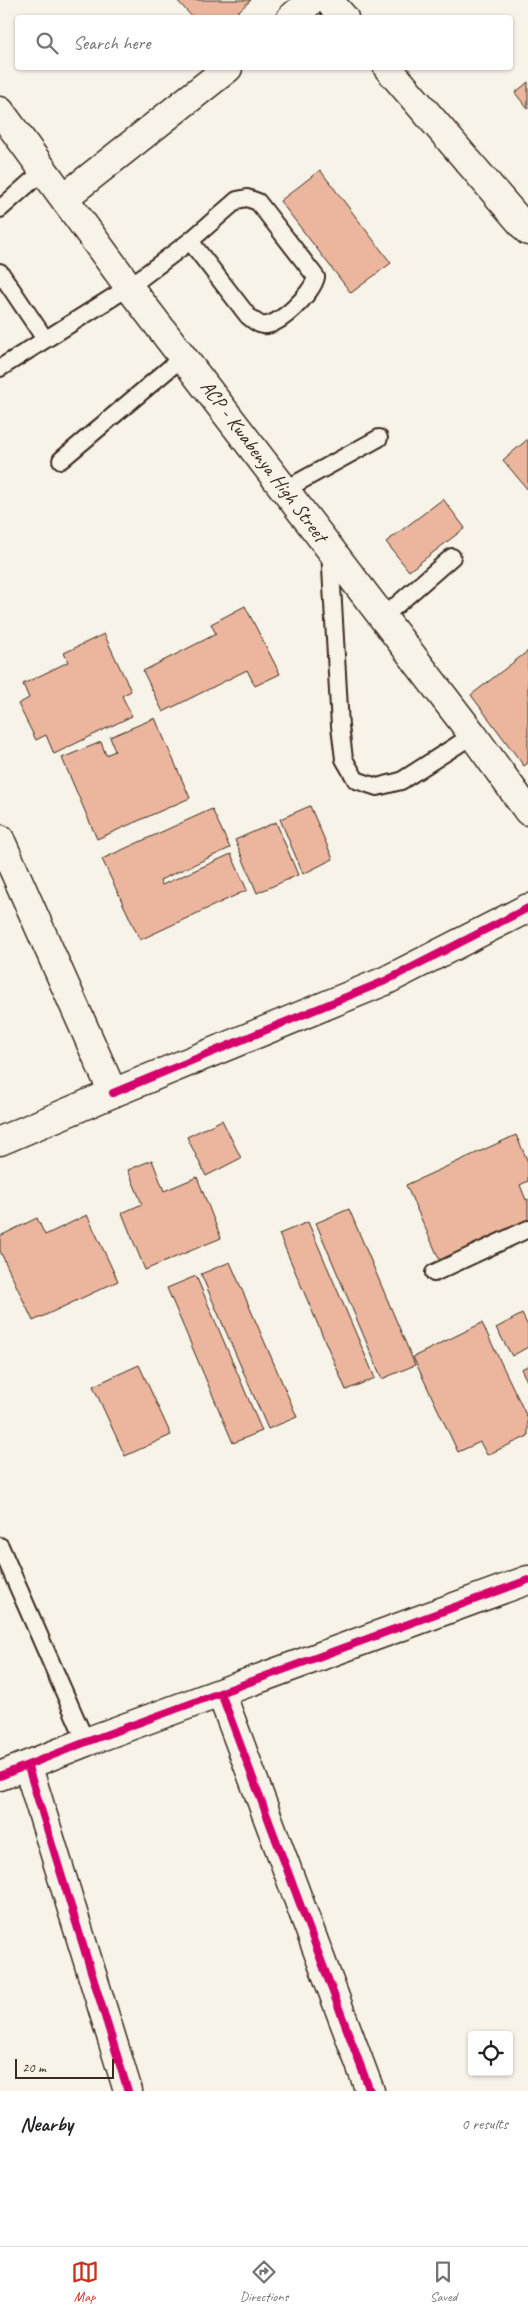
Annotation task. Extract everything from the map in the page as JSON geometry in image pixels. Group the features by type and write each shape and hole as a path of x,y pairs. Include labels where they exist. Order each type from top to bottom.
{"street":[{"path":"294,15 312,0"},
{"path":"328,0 341,15"},
{"path":"66,197 225,70"},
{"path":"390,70 528,230"},
{"name":"ACP - Kwabenya High Street","path":"0,111 66,197 129,286 473,735 528,811"},
{"path":"0,839 113,1094"},
{"path":"0,1141 385,981 528,908"},
{"path":"0,1776 86,1742 528,1580"},
{"path":"221,1693 370,2091"},
{"path":"28,1766 128,2091"}],"lane":[{"path":"0,210 44,170"},
{"path":"0,368 129,286 190,241 237,200 253,199 258,202 316,277 314,287 273,324 261,325 248,316 190,241"},
{"path":"0,272 45,339"},
{"path":"61,460 184,356"},
{"path":"286,490 379,438"},
{"path":"330,547 340,726 344,759 356,780 377,787 401,781 473,735"},
{"path":"383,617 452,556"},
{"path":"434,1273 528,1229"},
{"path":"0,1546 86,1742"}],"building":[{"path":"177,0 251,0 234,15 190,15"},
{"path":"528,82 528,109 515,93"},
{"path":"320,170 391,263 351,293 280,201"},
{"path":"528,439 528,490 503,460"},
{"path":"443,499 465,528 409,571 386,542"},
{"path":"245,606 280,674 255,686 247,670 163,712 143,671 216,634 211,624"},
{"path":"104,634 131,691 122,696 132,716 54,754 46,735 36,740 18,704 29,698 23,684 68,662 64,653"},
{"path":"528,651 528,763 524,766 471,695"},
{"path":"155,718 190,798 97,839 62,758 101,742 106,755 115,751 110,737"},
{"path":"310,806 333,859 303,874 280,819"},
{"path":"212,809 230,848 160,880 162,885 231,854 247,890 140,940 102,859"},
{"path":"276,822 298,875 257,893 235,840"},
{"path":"222,1120 241,1158 206,1176 187,1137"},
{"path":"516,1135 528,1162 528,1181 520,1185 526,1200 528,1199 528,1223 441,1263 406,1185"},
{"path":"152,1160 164,1191 197,1177 221,1238 145,1270 122,1213 142,1204 128,1170"},
{"path":"349,1209 415,1365 382,1379 316,1223"},
{"path":"87,1215 118,1281 33,1321 0,1251 0,1236 37,1218 45,1235"},
{"path":"308,1222 375,1378 346,1390 279,1234"},
{"path":"230,1262 297,1417 268,1429 201,1274"},
{"path":"196,1276 262,1431 233,1443 167,1288"},
{"path":"522,1314 528,1326 528,1347 512,1356 496,1328"},
{"path":"482,1323 528,1419 528,1436 487,1455 480,1442 458,1452 413,1357"},
{"path":"139,1365 171,1435 125,1456 93,1386"},
{"path":"528,1366 528,1383 521,1369"}],"cycle path":[{"path":"113,1093 385,981 528,908"},
{"path":"0,1776 86,1742 528,1580"},
{"path":"221,1693 370,2091"},
{"path":"28,1767 128,2091"}]}
